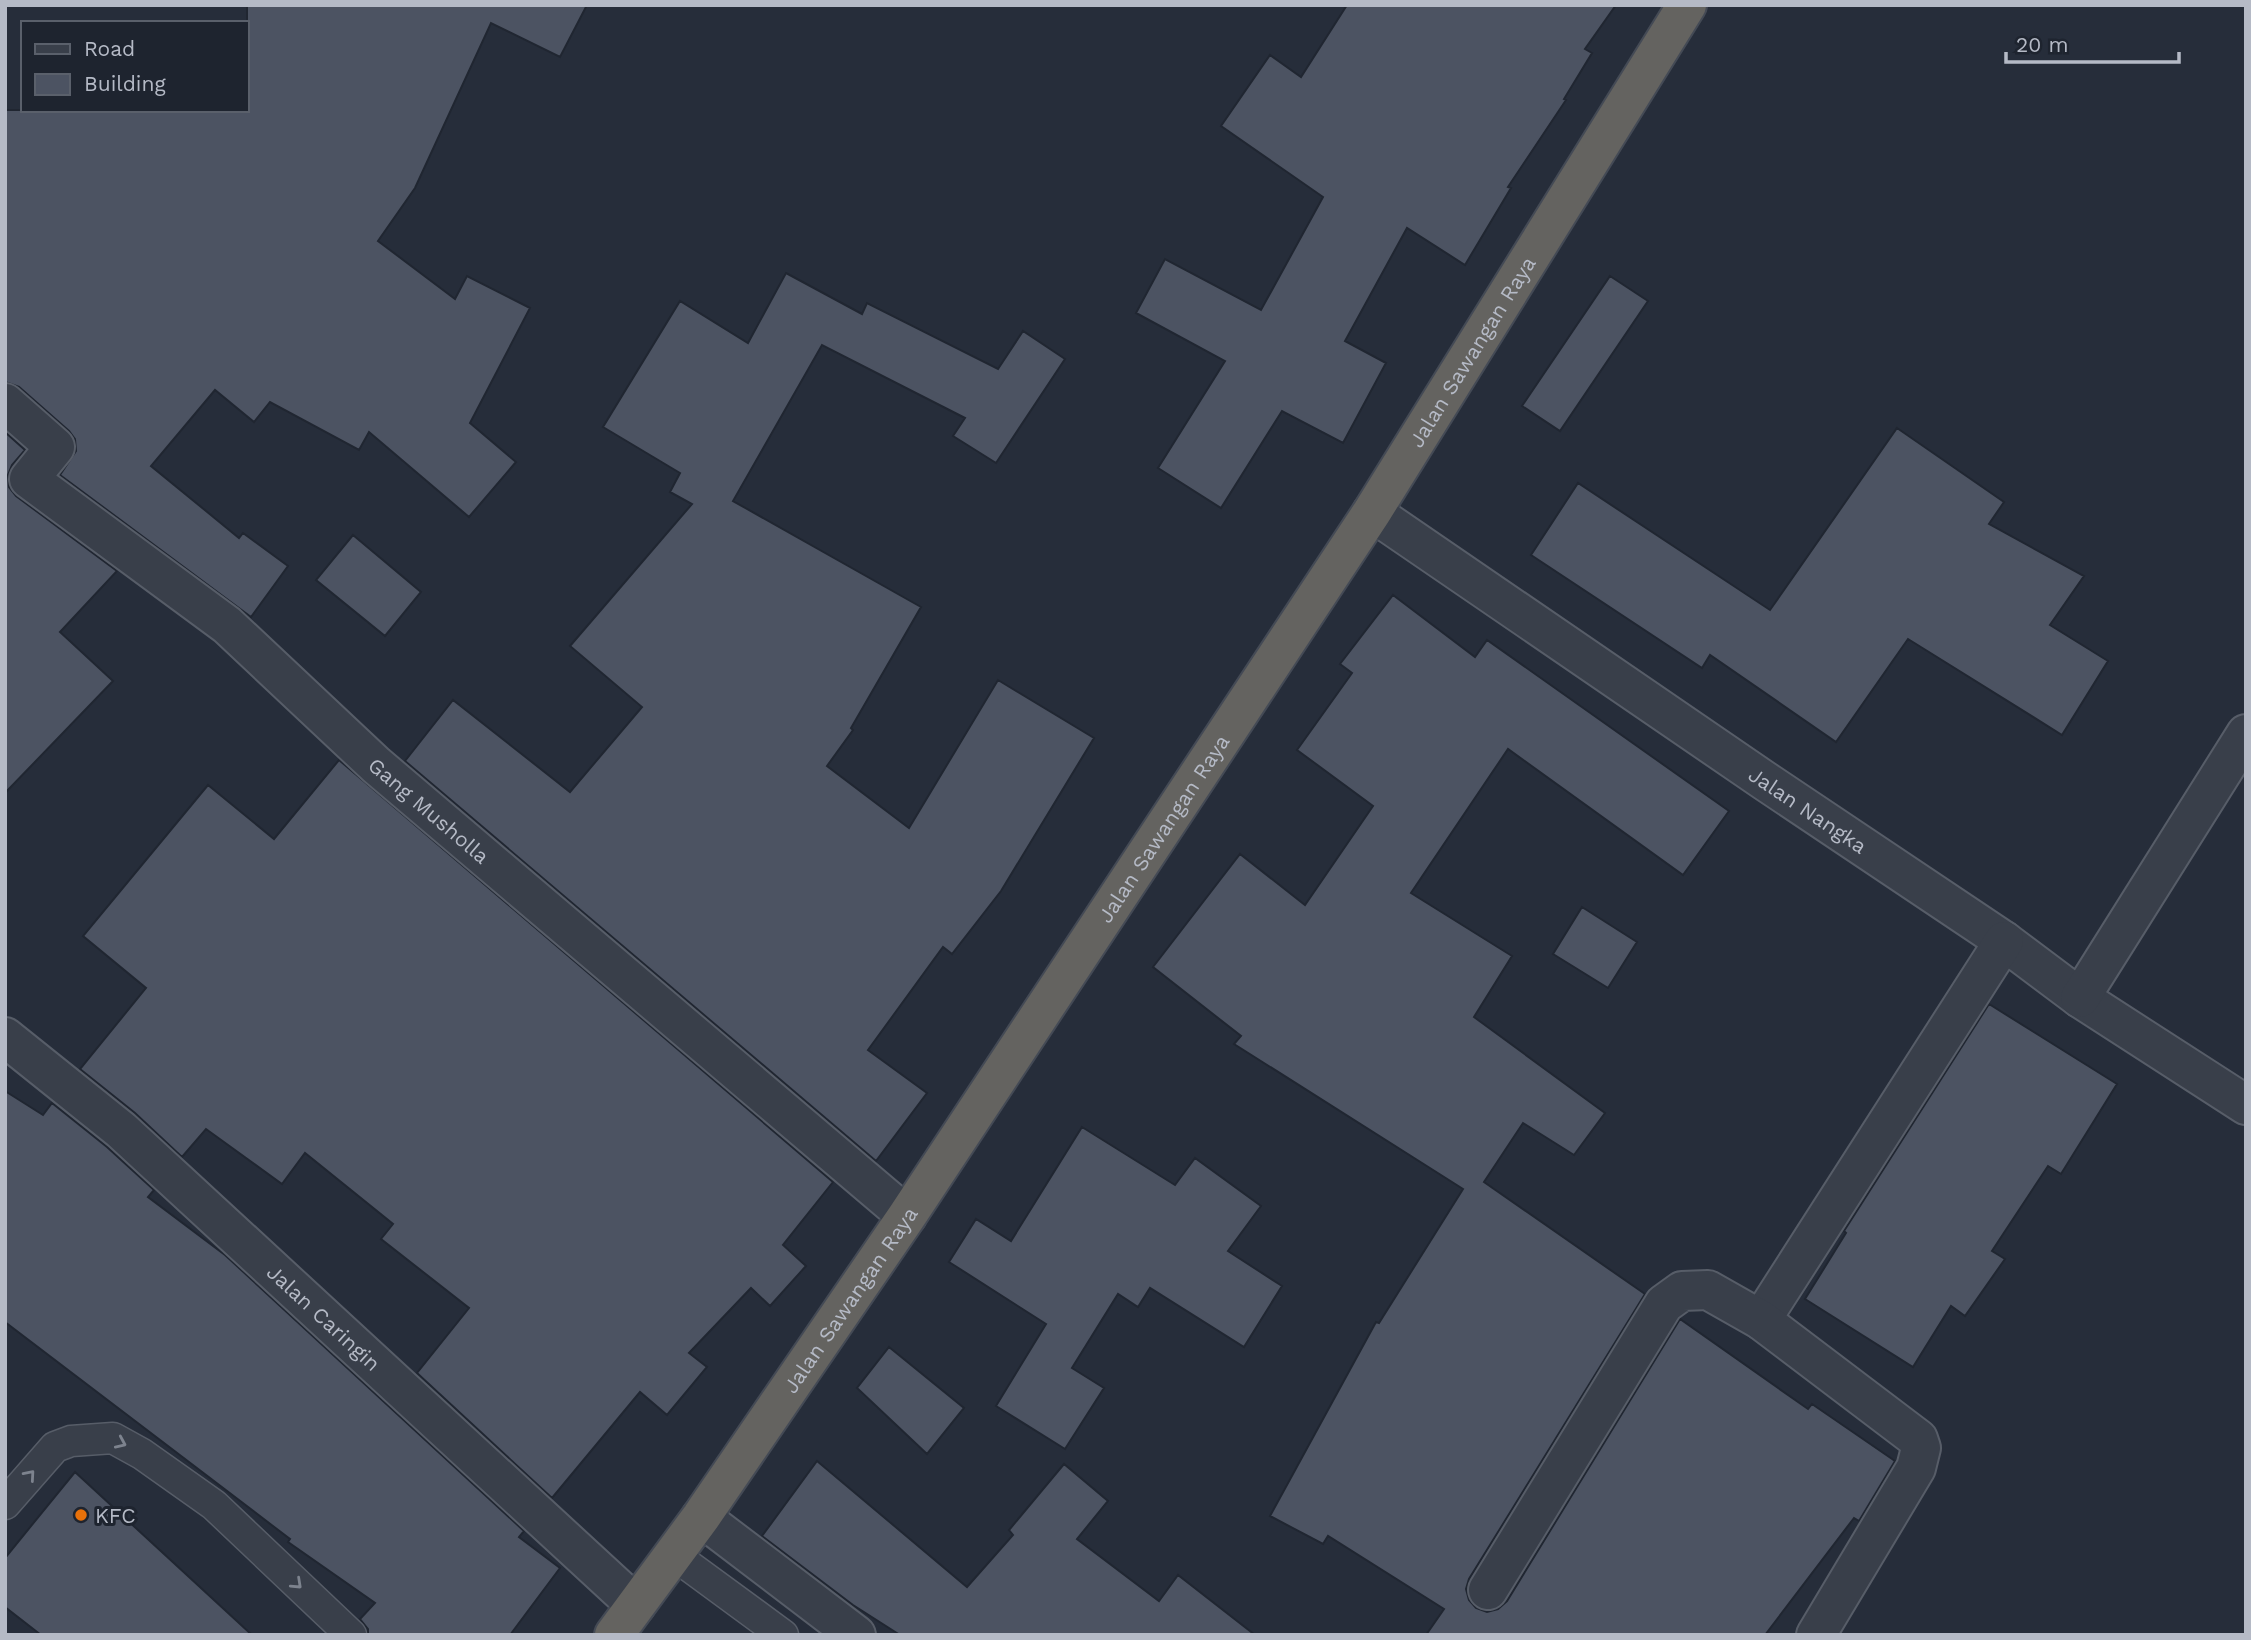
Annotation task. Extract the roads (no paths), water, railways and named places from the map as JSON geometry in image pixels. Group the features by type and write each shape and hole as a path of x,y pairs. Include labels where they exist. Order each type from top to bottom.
{"highway":[{"name":"Jalan Sawangan Raya","path":"625,1620 701,1517 907,1216 1372,512 1687,5"}],"street":[{"name":"Gang Musholla","path":"5,403 55,447 29,479 227,625 376,765 907,1216"},
{"name":"Jalan Nangka","path":"1372,512 2004,941 2080,998 2246,1105"},
{"path":"2080,998 2246,734"},
{"path":"1761,1320 2004,941"},
{"name":"Jalan Caringin","path":"5,1037 121,1130 508,1484 625,1620"},
{"path":"1488,1590 1664,1304 1682,1291 1708,1290 1761,1320 1918,1440 1921,1448 1916,1468 1816,1635"},
{"path":"701,1517 856,1635"}],"lane":[{"path":"5,1504 55,1447 71,1441 113,1438 142,1454 214,1506 351,1635"},
{"path":"674,1555 783,1635"}],"place":[{"name":"KFC","path":"81,1515"}]}
